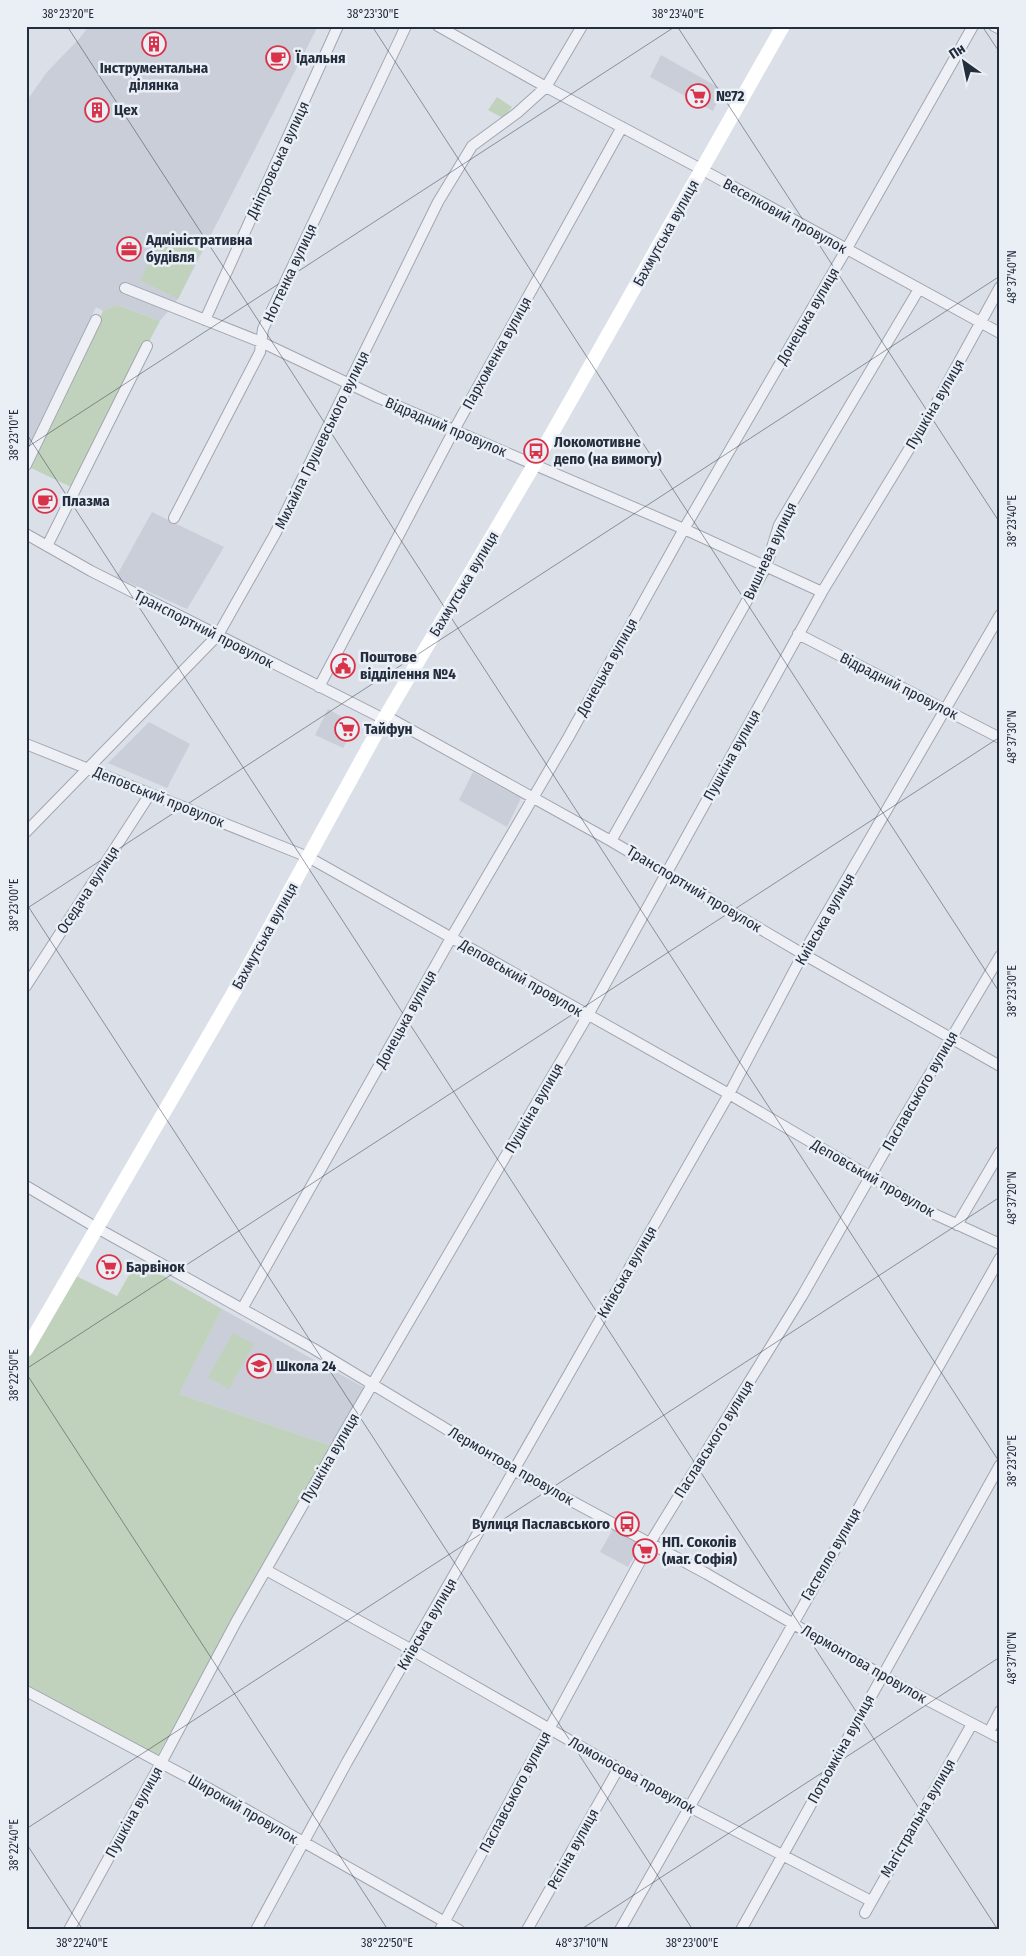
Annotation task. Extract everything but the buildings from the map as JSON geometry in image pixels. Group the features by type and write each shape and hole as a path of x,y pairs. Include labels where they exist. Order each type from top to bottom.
{"street":[{"name":"Дніпровська вулиця","path":"205,320 338,26"},
{"name":"Ногтенка вулиця","path":"174,518 260,352 263,329 406,26"},
{"name":"Веселковий провулок","path":"438,26 546,87 701,169 1000,333"},
{"name":"Михайла Грушевського вулиця","path":"26,832 218,635 275,534 438,202 472,146 517,113 546,87 582,26"},
{"name":"Бахмутська вулиця","path":"26,1350 238,985 385,717 534,465 782,26"},
{"name":"Донецька вулиця","path":"242,1309 684,529 973,26"},
{"path":"994,26 1000,30"},
{"name":"Пархоменка вулиця","path":"320,688 454,430 622,128"},
{"name":"Пушкіна вулиця","path":"69,1930 162,1763 236,1622 588,1015 668,873 798,634 931,413 1000,287"},
{"name":"Відрадний провулок","path":"125,288 260,342 350,384 684,529 822,592"},
{"name":"Вишнева вулиця","path":"611,841 766,567 779,525 919,289"},
{"path":"26,465 96,320"},
{"path":"47,546 148,346"},
{"name":"Транспортний провулок","path":"26,534 91,571 320,688 385,717 668,873 803,954 1000,1066"},
{"name":"Київська вулиця","path":"256,1930 347,1762 729,1094 803,954 1000,615"},
{"name":"Відрадний провулок","path":"798,634 1000,738"},
{"name":"Деповський провулок","path":"26,744 308,857 729,1094 932,1213 1000,1244"},
{"name":"Оседача вулиця","path":"26,986 150,794"},
{"name":"Паславського вулиця","path":"443,1926 650,1543 802,1296 870,1176 1000,956"},
{"path":"957,1225 1000,1152"},
{"name":"Лермонтова провулок","path":"26,1186 97,1228 314,1349 514,1470 650,1543 882,1674 1000,1738"},
{"name":"Гастелло вулиця","path":"620,1930 1000,1258"},
{"name":"Потьомкіна вулиця","path":"741,1930 1000,1465"},
{"name":"Ломоносова провулок","path":"266,1570 412,1650 618,1769 871,1901"},
{"name":"Широкий провулок","path":"26,1690 162,1763 304,1843 443,1926 459,1930"},
{"path":"989,1732 1000,1711"},
{"name":"Магістральна вулиця","path":"865,1913 972,1724"},
{"name":"Рєпіна вулиця","path":"528,1930 618,1769"}],"shaded area":[{"path":"89,26 318,26 178,299 160,321 117,305 103,311 96,307 26,452 26,102 47,72"},
{"path":"661,55 723,90 713,111 650,77"},
{"path":"152,512 224,547 187,609 116,577"},
{"path":"328,709 356,725 343,748 315,735"},
{"path":"149,722 190,744 167,788 108,763"},
{"path":"473,772 521,798 507,827 459,800"},
{"name":"Школа 24","path":"222,1309 365,1388 332,1446 179,1394"},
{"path":"613,1529 641,1544 628,1567 600,1552"}],"green space":[{"path":"497,97 512,107 503,118 488,110"},
{"path":"165,231 201,251 178,299 140,280"},
{"path":"117,305 160,321 71,487 29,467 103,311"},
{"path":"137,1261 222,1309 179,1394 332,1446 156,1758 26,1685 26,1353 70,1273 117,1296"},
{"path":"233,1333 254,1344 229,1389 208,1377"}],"place":[{"name":"Інструментальна ділянка","path":"154,44"},
{"name":"Їдальня","path":"278,58"},
{"name":"№72","path":"698,96"},
{"name":"Цех","path":"97,110"},
{"name":"Адміністративна будівля","path":"129,249"},
{"name":"Локомотивне депо (на вимогу)","path":"536,451"},
{"name":"Плазма","path":"45,501"},
{"name":"Поштове відділення №4","path":"343,666"},
{"name":"Тайфун","path":"347,729"},
{"name":"Барвінок","path":"109,1267"},
{"name":"Школа 24","path":"259,1366"},
{"name":"Вулиця Паславського","path":"627,1524"},
{"name":"НП. Соколів (маг. Софія)","path":"645,1551"}]}
